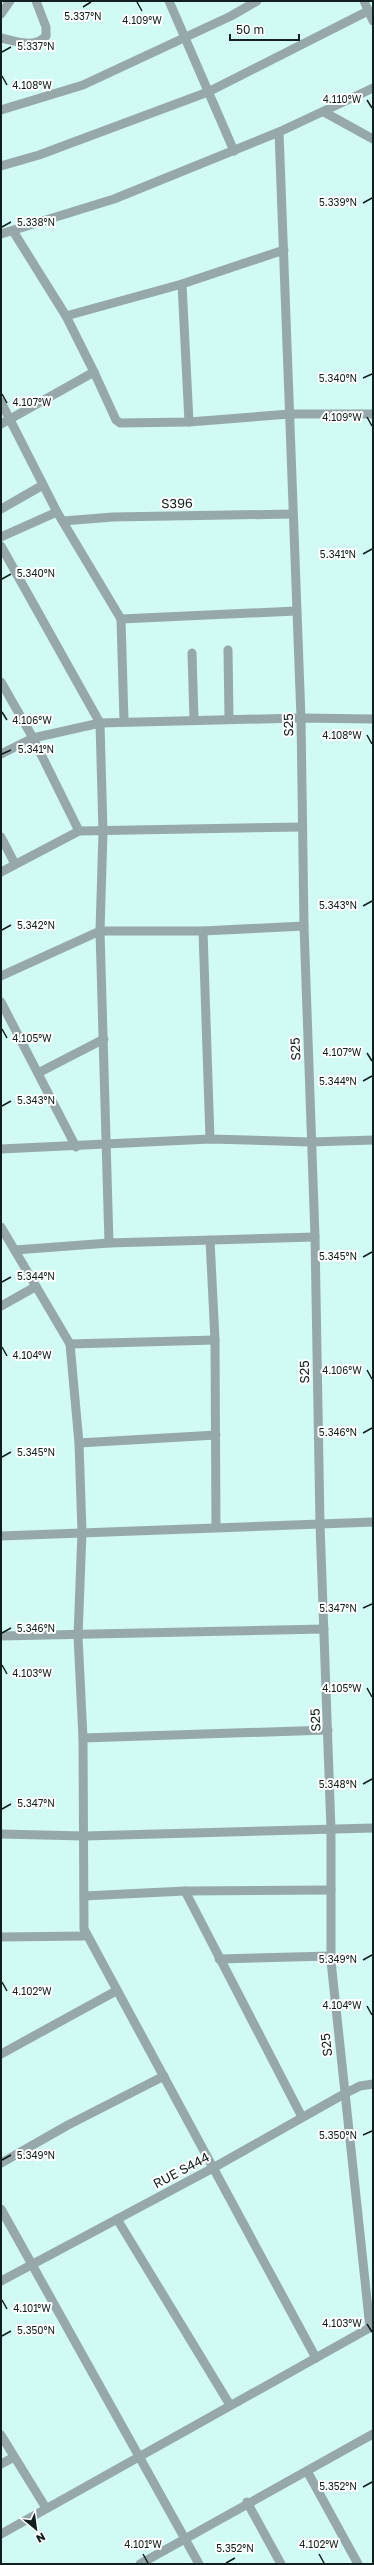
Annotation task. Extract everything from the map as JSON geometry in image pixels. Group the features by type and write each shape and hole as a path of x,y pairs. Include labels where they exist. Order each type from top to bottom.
{"street":[{"path":"1,14 10,1"},
{"path":"1,38 35,44 42,41 46,36 46,27 36,1"},
{"path":"169,1 234,151"},
{"path":"1,110 83,85 231,16 257,1"},
{"path":"364,1 373,21"},
{"path":"1,166 39,155 208,92 368,11"},
{"path":"1,234 114,199 279,132 373,88"},
{"path":"324,112 373,138"},
{"name":"S25","path":"279,132 301,718 304,926 315,1237 320,1524 331,1830 331,1956 344,2094 371,2327"},
{"path":"13,231 66,316 118,422 189,422 290,414 373,414"},
{"path":"66,316 182,284 284,250"},
{"path":"182,284 189,422"},
{"path":"1,424 94,372"},
{"path":"1,402 57,512 121,620 124,721"},
{"path":"1,509 43,485"},
{"path":"1,537 57,512"},
{"name":"S396","path":"63,521 113,517 293,514"},
{"path":"1,546 100,722 103,832 100,931 108,1144 109,1244"},
{"path":"121,620 296,611"},
{"path":"228,650 229,719"},
{"path":"192,654 194,720"},
{"path":"1,682 33,738 79,831"},
{"path":"1,754 33,738 100,722 301,718 373,719"},
{"path":"1,872 79,831 103,832 302,827"},
{"path":"1,837 15,864"},
{"path":"1,976 100,931 203,931 304,926"},
{"path":"203,931 210,1139"},
{"path":"1,1002 76,1147"},
{"path":"38,1073 104,1039"},
{"path":"1,1149 76,1147 210,1139 311,1142 373,1140"},
{"path":"1,1227 70,1344 79,1443 82,1532 78,1636 84,1836 83,1917 86,1936 164,2076 316,2358"},
{"path":"15,1250 109,1244 315,1237"},
{"path":"210,1240 215,1340 216,1526"},
{"path":"1,1306 35,1287"},
{"path":"70,1344 215,1340"},
{"path":"79,1443 216,1435"},
{"path":"1,1536 216,1526 373,1522"},
{"path":"1,1636 78,1636 324,1629"},
{"path":"82,1738 328,1730"},
{"path":"1,1834 84,1836 373,1828"},
{"path":"84,1896 185,1891 331,1890"},
{"path":"185,1891 302,2117"},
{"path":"1,1937 86,1936"},
{"path":"219,1959 331,1956"},
{"path":"1,2054 116,1991"},
{"path":"1,2164 68,2125 164,2076"},
{"name":"RUE S444","path":"1,2281 32,2263 214,2168 344,2094 360,2086 373,2084"},
{"path":"1,2209 140,2455 199,2564"},
{"path":"117,2219 230,2406"},
{"path":"1,2534 371,2327"},
{"path":"1,2435 46,2508"},
{"path":"140,2564 247,2502 372,2438"},
{"path":"1,2464 14,2457"},
{"path":"307,2471 358,2564"},
{"path":"247,2502 280,2564"}]}
